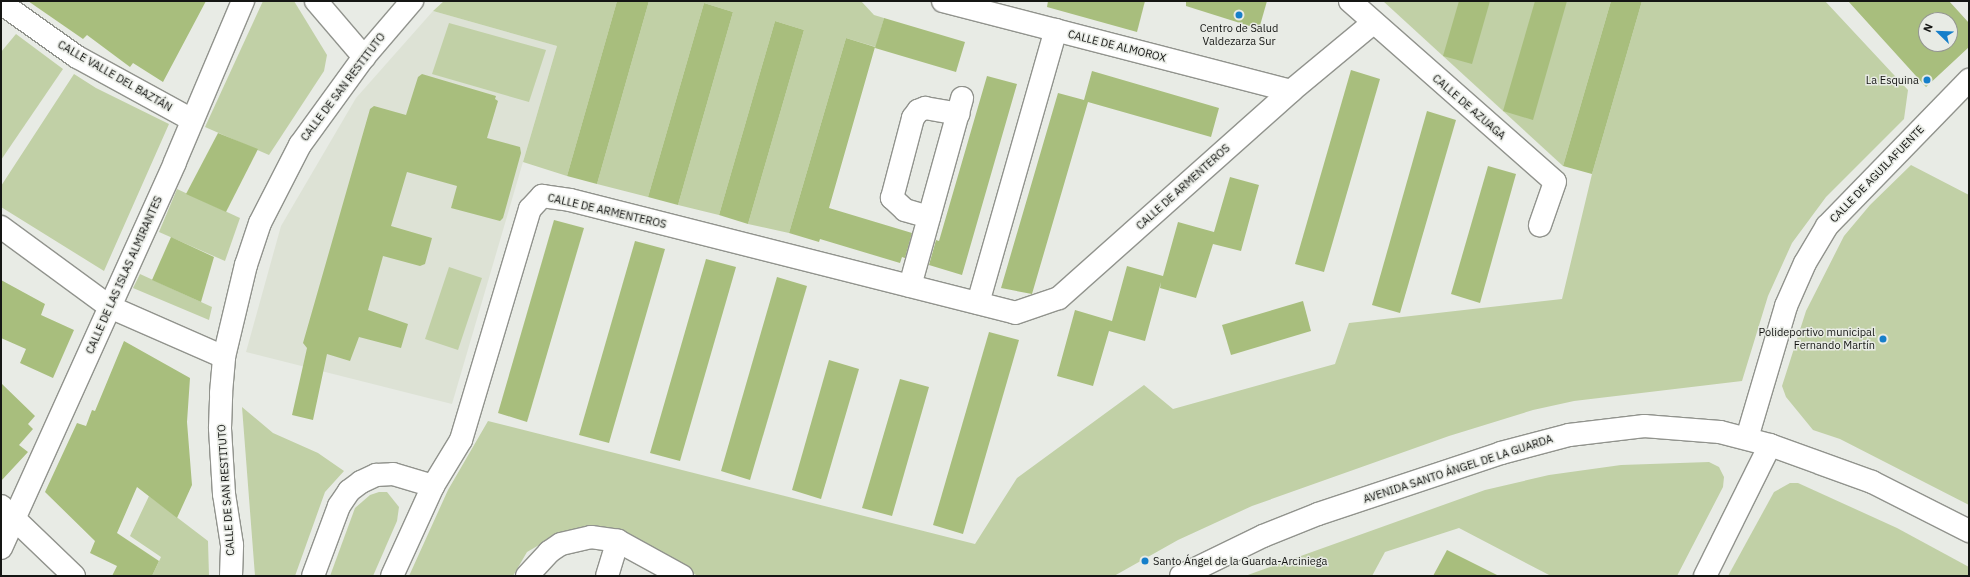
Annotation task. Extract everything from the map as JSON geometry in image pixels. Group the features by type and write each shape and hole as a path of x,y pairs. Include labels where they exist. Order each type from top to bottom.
{"street":[{"name":"CALLE DE LAS ISLAS ALMIRANTES","path":"1,548 7,511 110,306 243,1"},
{"path":"316,1 364,57"},
{"name":"CALLE DE SAN RESTITUTO","path":"230,576 232,545 224,494 220,428 224,357 246,265 260,223 300,145 364,57 412,1"},
{"name":"CALLE DE ALMOROX","path":"943,1 1291,91"},
{"name":"CALLE DE AZUAGA","path":"1350,1 1373,23 1555,182 1540,225"},
{"name":"CALLE VALLE DEL BAZTÁN","path":"6,8 77,57 192,120"},
{"name":"CALLE DE ARMENTEROS","path":"392,576 433,486 461,440 530,209 542,196 565,199 1015,313 1060,298 1291,91 1373,23"},
{"path":"978,303 1056,30"},
{"name":"CALLE DE AGUILAFUENTE","path":"1747,438 1786,306 1805,263 1827,226 1969,80"},
{"path":"910,286 960,106 925,108 918,110 913,118 892,198 905,210 929,217"},
{"path":"1,227 110,306 224,357"},
{"name":"AVENIDA SANTO ÁNGEL DE LA GUARDA","path":"1181,576 1262,536 1318,514 1538,441 1600,430 1644,426 1703,429 1747,438 1770,445 1872,482 1969,531"},
{"path":"1705,576 1770,445"},
{"path":"313,576 340,506 349,491 361,482 376,476 392,474 433,486"},
{"path":"7,511 74,576"},
{"path":"527,576 549,552 561,544 592,537 618,541 682,576"},
{"path":"607,576 618,541"}],"shaded area":[{"path":"433,11 557,46 452,404 246,352 281,226 356,98"}],"green space":[{"path":"263,1 294,1 327,55 324,71 269,155 205,127"},
{"path":"444,1 617,1 567,176 523,162 557,46 433,11"},
{"path":"649,1 861,1 874,15 884,18 876,47 846,38 789,233 748,224 804,30 775,21 719,215 678,205 733,12 704,3 648,197 597,184"},
{"path":"1383,1 1611,1 1563,166"},
{"path":"1642,1 1825,1 1908,90 1904,119 1826,197 1792,243 1768,296 1742,381 1574,401 1533,410 1449,436 1252,506 1178,540 1114,576 698,576 625,536 553,537 527,552 513,576 409,576 448,490 488,421 975,544 1017,478 1144,385 1173,409 1335,364 1349,323 1562,299 1592,174"},
{"path":"449,23 546,50 529,102 432,74"},
{"path":"16,34 63,69 1,160 1,52"},
{"path":"74,74 96,88 169,124 104,271 1,207 1,186"},
{"name":"Polideportivo municipal Fernando Martín","path":"1911,165 1969,195 1969,505 1840,439 1813,430 1786,397 1782,386 1806,311 1844,236 1870,205"},
{"path":"177,189 240,218 225,261 159,232"},
{"path":"449,267 482,278 458,350 425,339"},
{"path":"140,274 212,307 209,320 133,288"},
{"path":"242,407 273,433 318,453 344,471 325,492 295,576 255,576"},
{"path":"1709,462 1719,467 1724,477 1723,487 1677,576 1551,576 1459,528 1385,552 1372,576 1245,576 1485,490 1549,475 1621,465"},
{"path":"1790,483 1798,483 1897,528 1969,567 1969,576 1728,576 1774,492"},
{"path":"379,492 387,492 399,507 397,521 373,576 330,576 355,508 370,495"},
{"path":"149,496 208,541 209,576 152,576 161,557 130,536"}],"building":[{"path":"28,1 206,1 163,82 133,63 130,67 87,35 83,39"},
{"path":"617,1 649,1 597,184 567,176"},
{"path":"1048,1 1145,1 1137,32 1047,7"},
{"name":"Centro de Salud Valdezarza Sur","path":"1186,1 1267,1 1259,29 1186,6"},
{"path":"1459,1 1490,1 1472,64 1443,56"},
{"path":"1535,1 1567,1 1533,120 1503,111"},
{"path":"1611,1 1642,1 1592,174 1563,166"},
{"path":"1848,1 1949,1 1969,23 1969,47 1926,87"},
{"path":"704,3 733,12 678,205 648,197"},
{"path":"884,18 965,42 956,72 875,48"},
{"path":"775,21 804,30 748,224 719,215"},
{"path":"846,38 875,47 829,208 912,233 905,258 902,257 900,263 820,239 819,242 789,233"},
{"path":"1351,70 1380,79 1324,272 1295,264"},
{"path":"1092,71 1219,108 1211,137 1088,102 1032,294 1001,288 1058,93 1084,100"},
{"path":"422,74 496,96 495,99 498,101 487,138 520,147 521,153 503,218 500,221 451,208 457,186 407,172 391,226 432,238 425,264 420,266 383,256 368,310 408,324 401,348 359,337 350,361 327,354 313,420 292,415 307,348 303,343 370,109 374,106 406,115 418,77"},
{"path":"987,76 1017,84 962,275 929,265 936,240 939,241"},
{"path":"1427,111 1456,120 1400,313 1372,305"},
{"path":"218,133 258,149 226,212 186,194"},
{"path":"1488,166 1516,174 1480,303 1451,294"},
{"path":"1230,177 1259,185 1241,251 1213,244 1196,298 1160,288 1161,282 1145,341 1109,331 1093,386 1057,376 1075,310 1112,321 1127,266 1163,276 1178,222 1214,232"},
{"path":"554,220 584,228 527,422 498,413"},
{"path":"171,237 214,257 201,302 152,280"},
{"path":"635,241 665,249 609,443 579,435"},
{"path":"706,259 736,267 680,461 650,453"},
{"path":"777,277 807,286 750,480 721,471"},
{"path":"1,280 45,304 41,315 74,330 53,378 20,363 26,349 1,338"},
{"path":"1303,301 1311,331 1231,355 1222,325"},
{"path":"989,332 1019,340 963,534 933,525"},
{"path":"124,341 190,378 187,422 192,485 177,518 137,487 117,533 159,561 152,576 112,576 117,566 90,553 95,541 45,492 77,423 86,426 92,410 95,411"},
{"path":"829,360 859,369 821,499 792,490"},
{"path":"900,379 929,387 892,516 862,508"},
{"path":"1,383 35,416 28,424 33,429 19,445 28,452 1,481"},
{"path":"1447,550 1499,576 1433,576"}],"place":[{"name":"Centro de Salud Valdezarza Sur","path":"1239,15"},
{"name":"La Esquina","path":"1927,80"},
{"name":"Polideportivo municipal Fernando Martín","path":"1883,339"},
{"name":"Santo Ángel de la Guarda-Arciniega","path":"1145,561"}]}
